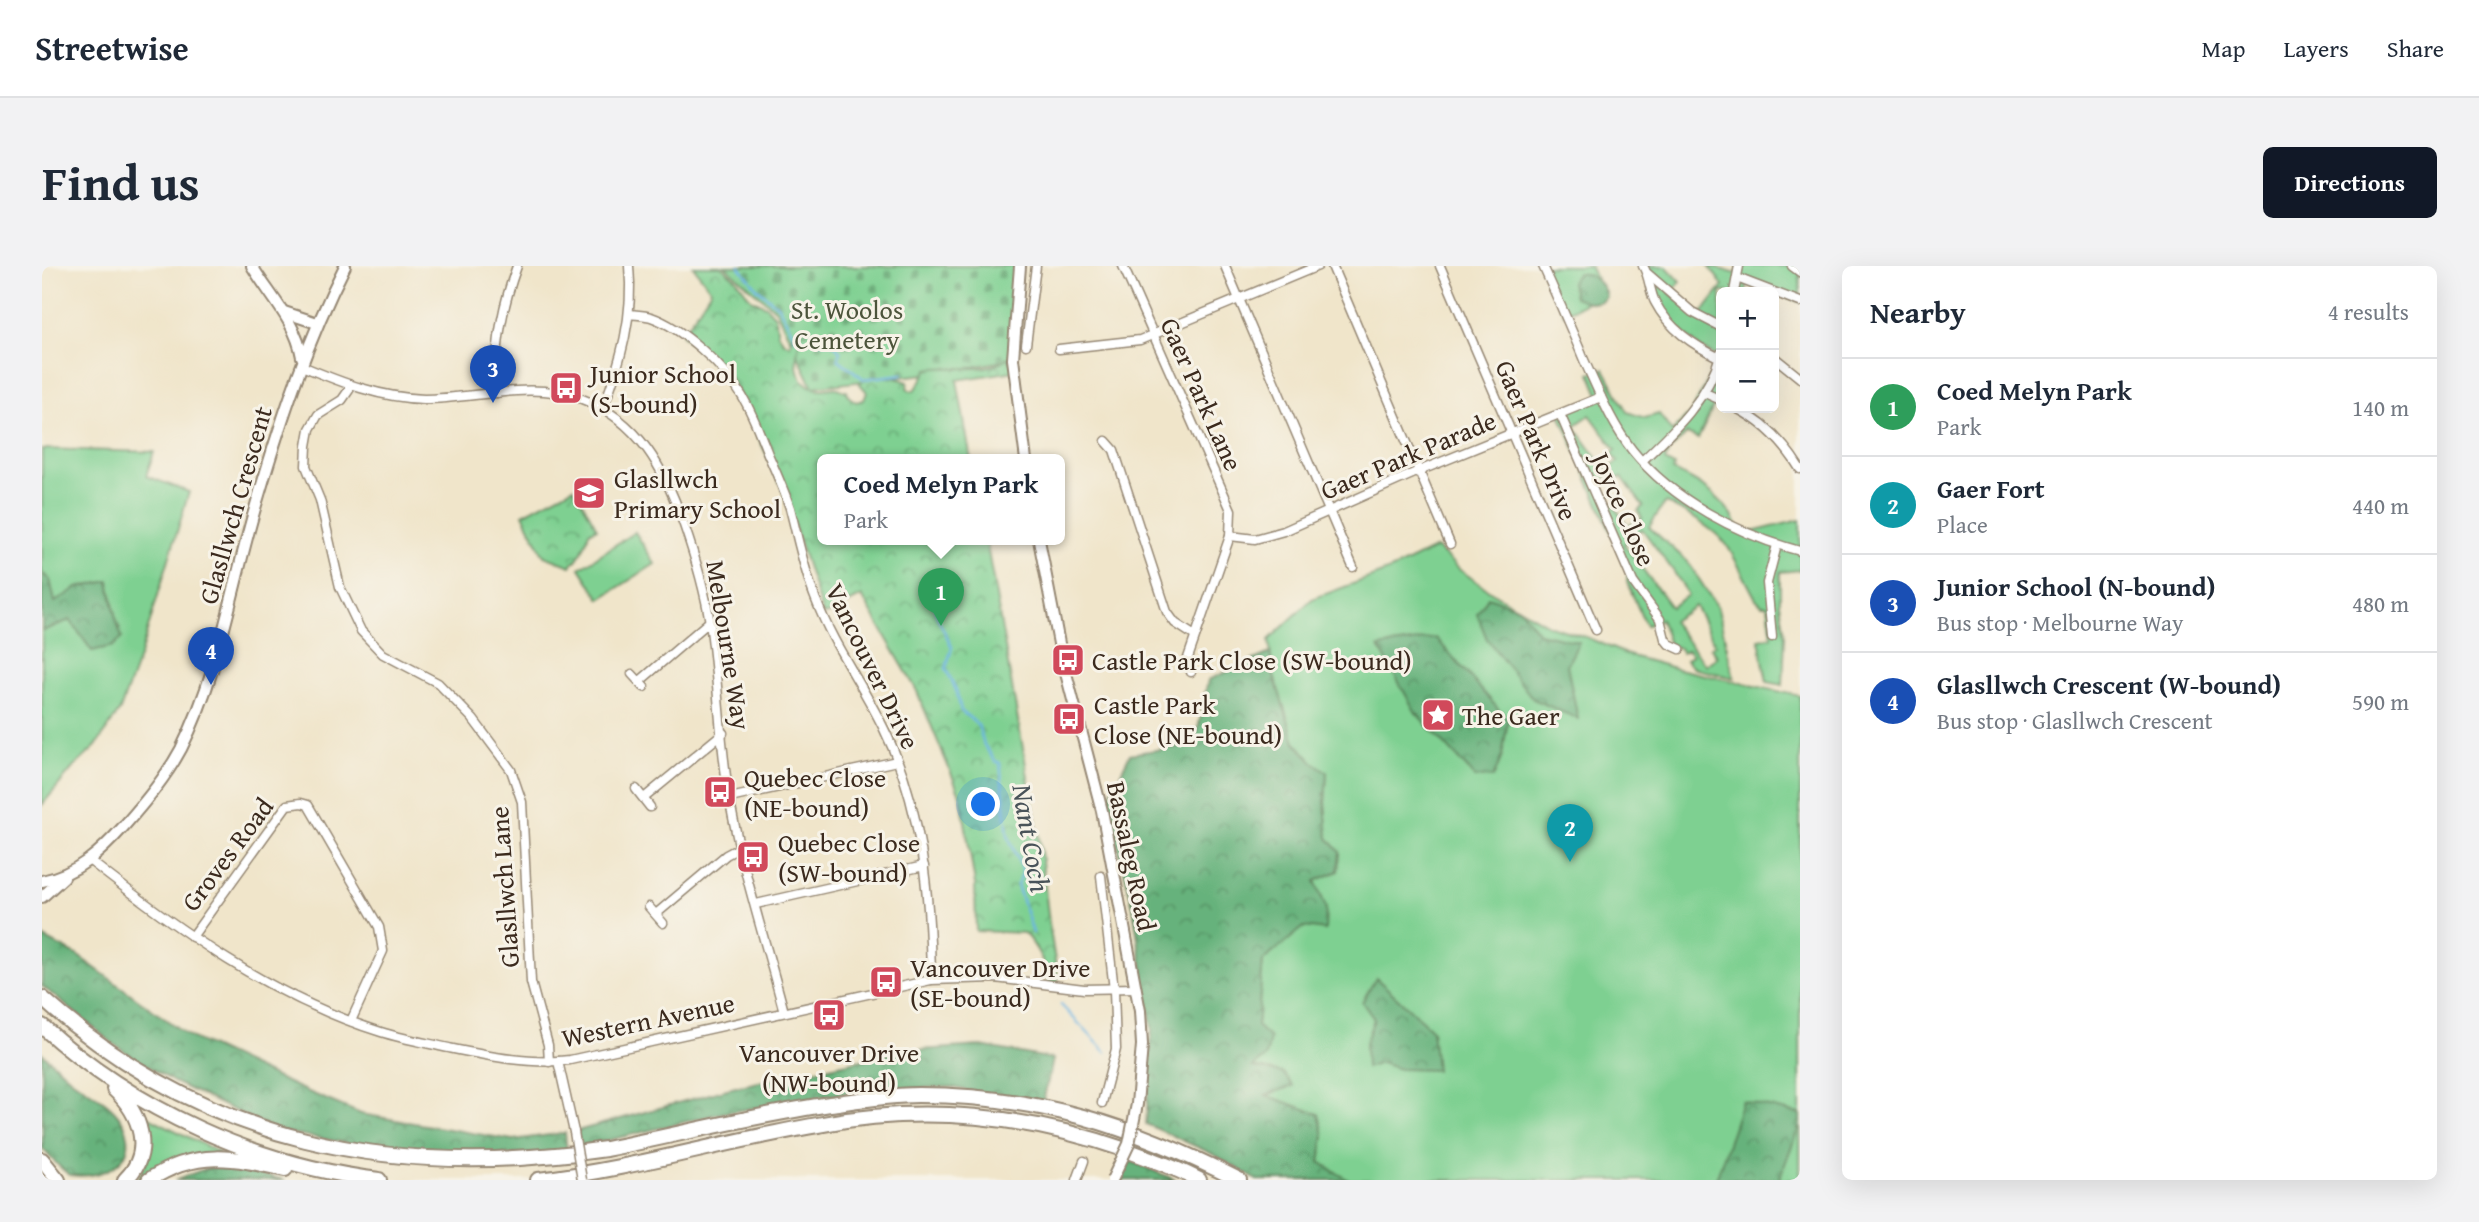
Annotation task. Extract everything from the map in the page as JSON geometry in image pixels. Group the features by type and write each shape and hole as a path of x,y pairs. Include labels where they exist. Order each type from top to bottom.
{"highway":[{"path":"42,998 84,1035 111,1054 173,1093 205,1109 272,1136 373,1159 458,1166 536,1161 798,1109 868,1098 915,1095 1006,1100 1090,1118 1182,1151 1239,1180"},
{"path":"42,1027 102,1075 137,1098 228,1140 281,1159 340,1174 379,1180"},
{"path":"102,1075 125,1100 140,1126 143,1145 140,1157 125,1180"},
{"path":"538,1180 632,1165 826,1123 901,1114 925,1114 1031,1123 1091,1138 1176,1167 1199,1180"},
{"path":"149,1180 180,1163 220,1157 241,1159 334,1180"},
{"path":"42,1160 58,1180"}],"street":[{"path":"252,266 284,312 298,338 302,364"},
{"name":"Glasllwch Crescent","path":"42,897 108,843 153,793 179,752 191,727 221,635 276,439 307,348 345,266"},
{"path":"497,393 496,358 502,312 517,266"},
{"path":"603,408 618,369 629,314 629,266"},
{"path":"1020,266 1013,359 1025,454"},
{"path":"1026,345 1036,266"},
{"name":"Gaer Park Lane","path":"1123,266 1231,510 1229,538"},
{"path":"1225,266 1353,567"},
{"path":"1059,349 1140,340 1153,336 1318,266"},
{"path":"1332,266 1450,544"},
{"name":"Gaer Park Drive","path":"1440,266 1596,629"},
{"path":"1543,266 1601,397 1631,449 1673,488 1729,524 1777,545 1800,551"},
{"path":"1735,287 1739,266"},
{"path":"1792,266 1800,272"},
{"path":"1645,270 1692,312 1716,324"},
{"path":"1645,270 1655,302 1669,322 1686,339 1716,354"},
{"path":"1737,278 1800,302"},
{"path":"284,312 317,323"},
{"name":"Vancouver Drive","path":"629,314 650,317 696,345 726,373 741,394 781,485 816,600 884,728 897,761 915,817 925,866 931,980"},
{"path":"1779,361 1800,378"},
{"name":"Melbourne Way","path":"302,364 349,384 404,398 449,398 538,390 580,398 616,416 645,443 665,476 694,554 710,621 730,799 740,848 784,1012"},
{"path":"1642,461 1684,420 1705,393 1716,368"},
{"name":"Glasllwch Lane","path":"349,384 349,390 342,400 318,415 310,429 306,466 320,500 340,587 361,631 383,654 438,683 472,719 511,769 522,802 531,982 574,1132 582,1180"},
{"path":"1705,393 1716,398"},
{"name":"Gaer Park Parade","path":"1229,538 1269,536 1601,397"},
{"path":"1745,413 1758,420 1782,443 1800,469"},
{"name":"Joyce Close","path":"1560,414 1633,582 1660,619 1665,639 1680,649"},
{"path":"1106,441 1114,450 1167,612 1175,623 1195,636"},
{"path":"1191,672 1188,658 1229,538"},
{"name":"Bassaleg Road","path":"1040,545 1061,654 1102,811 1136,988 1142,1045 1137,1104 1129,1144 1112,1180"},
{"path":"1772,637 1767,583 1777,545"},
{"path":"632,674 642,684 710,621"},
{"path":"644,798 723,733"},
{"path":"730,799 897,761"},
{"path":"636,789 650,807"},
{"name":"Groves Road","path":"192,937 287,805 308,805 379,927 383,943 383,951 351,1021"},
{"path":"656,914 726,855 740,848"},
{"name":"Western Avenue","path":"89,860 192,937 243,970 314,1006 383,1033 473,1053 553,1061 931,980 995,978 1084,989 1136,988"},
{"path":"756,904 925,866"},
{"name":"Glasllwch Crescent","path":"42,881 66,875"},
{"name":"Bassaleg Road","path":"1101,876 1114,990 1116,1049 1102,1103"},
{"path":"649,907 663,923"},
{"path":"1077,1180 1084,1161"}],"green space":[{"path":"693,266 721,266 736,279 751,299 766,306 775,316 778,334 784,342 790,345 792,334 798,335 800,341 797,368 803,380 818,389 837,388 847,391 848,396 856,402 864,400 867,392 859,383 870,378 883,376 902,380 908,382 907,388 911,391 916,389 928,369 980,368 1000,363 1008,357 1015,371 957,380 970,454 817,454 817,545 987,545 1040,844 1059,986 1049,984 1041,956 1024,933 976,931 975,884 961,797 916,689 862,596 823,615 781,485 731,379 682,335 711,290"},
{"name":"St. Woolos Cemetery","path":"725,266 1020,266 1013,359 952,371 813,387 776,310"},
{"path":"1543,266 1590,266 1603,293 1564,314"},
{"path":"1643,266 1666,266 1681,282 1670,293 1699,317 1716,295 1716,356 1700,348 1664,315"},
{"path":"1709,266 1737,274 1739,266 1792,266 1800,272 1800,302 1779,294 1779,287 1761,287 1748,282 1747,287 1722,287"},
{"path":"1578,273 1596,280 1603,287 1606,297 1595,302 1574,297 1571,282"},
{"path":"1716,365 1716,401 1698,439 1687,434 1669,451 1665,461 1674,466 1673,471 1712,493 1727,508 1738,528 1748,533 1800,520 1800,570 1780,572 1780,603 1785,635 1783,685 1767,682 1759,639 1772,637 1768,605 1762,605 1756,599 1721,538 1698,520 1665,503 1649,527 1688,562 1718,609 1734,678 1693,668 1686,660 1692,655 1688,650 1682,653 1680,649 1669,644 1660,619 1646,626 1627,582 1628,572 1560,414 1600,397 1590,373 1604,369 1627,412 1645,418 1659,414 1672,432 1691,412","holes":["1590,415 1616,450 1612,453 1618,462 1606,470 1574,426","1612,473 1617,478 1622,477 1643,506 1638,511 1642,518 1628,526 1598,483","1642,529 1688,595 1671,607 1624,544","1695,606 1715,644 1711,647 1717,657 1706,665 1672,621"]},
{"path":"42,449 154,452 146,476 189,492 140,655 120,710 96,746 72,769 42,805 42,631 70,619 120,628 109,581 77,588 55,603 50,580 42,573"},
{"path":"574,487 597,528 589,532 583,550 571,566 544,556 523,514"},
{"path":"635,532 655,564 600,599 580,568"},
{"path":"1436,548 1460,570 1496,595 1550,626 1586,637 1628,655 1678,669 1800,696 1800,1180 1348,1180 1320,1162 1324,1135 1264,1094 1292,1086 1253,1067 1266,1057 1257,1026 1263,960 1326,908 1315,881 1338,871 1340,852 1328,838 1325,803 1327,772 1313,762 1295,742 1273,673 1269,640 1312,599 1393,569"},
{"path":"42,573 50,580 55,602 77,588 109,581 122,638 113,646 92,651 70,620 42,631"},
{"path":"1488,597 1519,608 1539,633 1579,642 1567,665 1578,719 1533,699 1487,639 1477,614"},
{"path":"1436,638 1508,720 1502,756 1493,778 1475,777 1416,713 1379,647"},
{"path":"1270,653 1273,673 1295,742 1313,762 1327,772 1325,803 1328,838 1340,852 1338,871 1315,881 1326,908 1325,930 1304,927 1263,961 1257,1026 1270,1038 1266,1057 1253,1067 1283,1073 1293,1086 1266,1095 1319,1114 1324,1135 1320,1162 1348,1180 1257,1180 1213,1154 1146,1124 1152,1029 1133,907 1107,801 1130,754 1195,744 1208,680"},
{"path":"42,937 77,955 190,1037 361,1114 513,1140 565,1133 567,1152 441,1159 278,1131 174,1082 115,1045 42,986"},
{"path":"1376,978 1432,1030 1436,1070 1399,1069 1381,1063 1366,1068 1365,1044 1374,1019 1362,1002"},
{"path":"981,1046 1053,1059 1042,1106 951,1087 865,1090 722,1113 580,1147 577,1131 731,1088 904,1051"},
{"path":"42,1053 70,1078 104,1102 121,1119 127,1132 126,1154 110,1169 85,1176 70,1175 43,1149"},
{"path":"1742,1101 1800,1114 1800,1124 1779,1180 1716,1180"},
{"path":"141,1113 220,1153 137,1180 145,1164 148,1147 147,1130"},
{"path":"1130,1161 1176,1180 1121,1180"},
{"path":"210,1167 238,1170 285,1180 175,1180"}],"waterway":[{"name":"Nant Coch","path":"739,266 758,289 778,306 796,339 833,343 840,351 838,359 864,379 903,374"},
{"name":"Nant Coch","path":"933,604 952,647 946,669 956,690 961,711 978,725 984,745 995,761 1000,763 1008,835 1023,872 1017,885 1033,933"},
{"name":"Nant Coch","path":"1061,1005 1106,1052"}],"place":[{"name":"Junior School (S-bound)","path":"566,388"},
{"name":"Junior School (N-bound)","path":"493,403"},
{"name":"Glasllwch Primary School","path":"589,493"},
{"name":"Coed Melyn Park","path":"941,626"},
{"name":"Castle Park Close (SW-bound)","path":"1068,660"},
{"name":"Glasllwch Crescent (W-bound)","path":"211,685"},
{"name":"The Gaer","path":"1438,715"},
{"name":"Castle Park Close (NE-bound)","path":"1069,719"},
{"name":"Quebec Close (NE-bound)","path":"720,792"},
{"name":"Quebec Close (SW-bound)","path":"753,857"},
{"name":"Gaer Fort","path":"1570,862"},
{"name":"Vancouver Drive (SE-bound)","path":"886,982"},
{"name":"Vancouver Drive (NW-bound)","path":"829,1015"}]}
